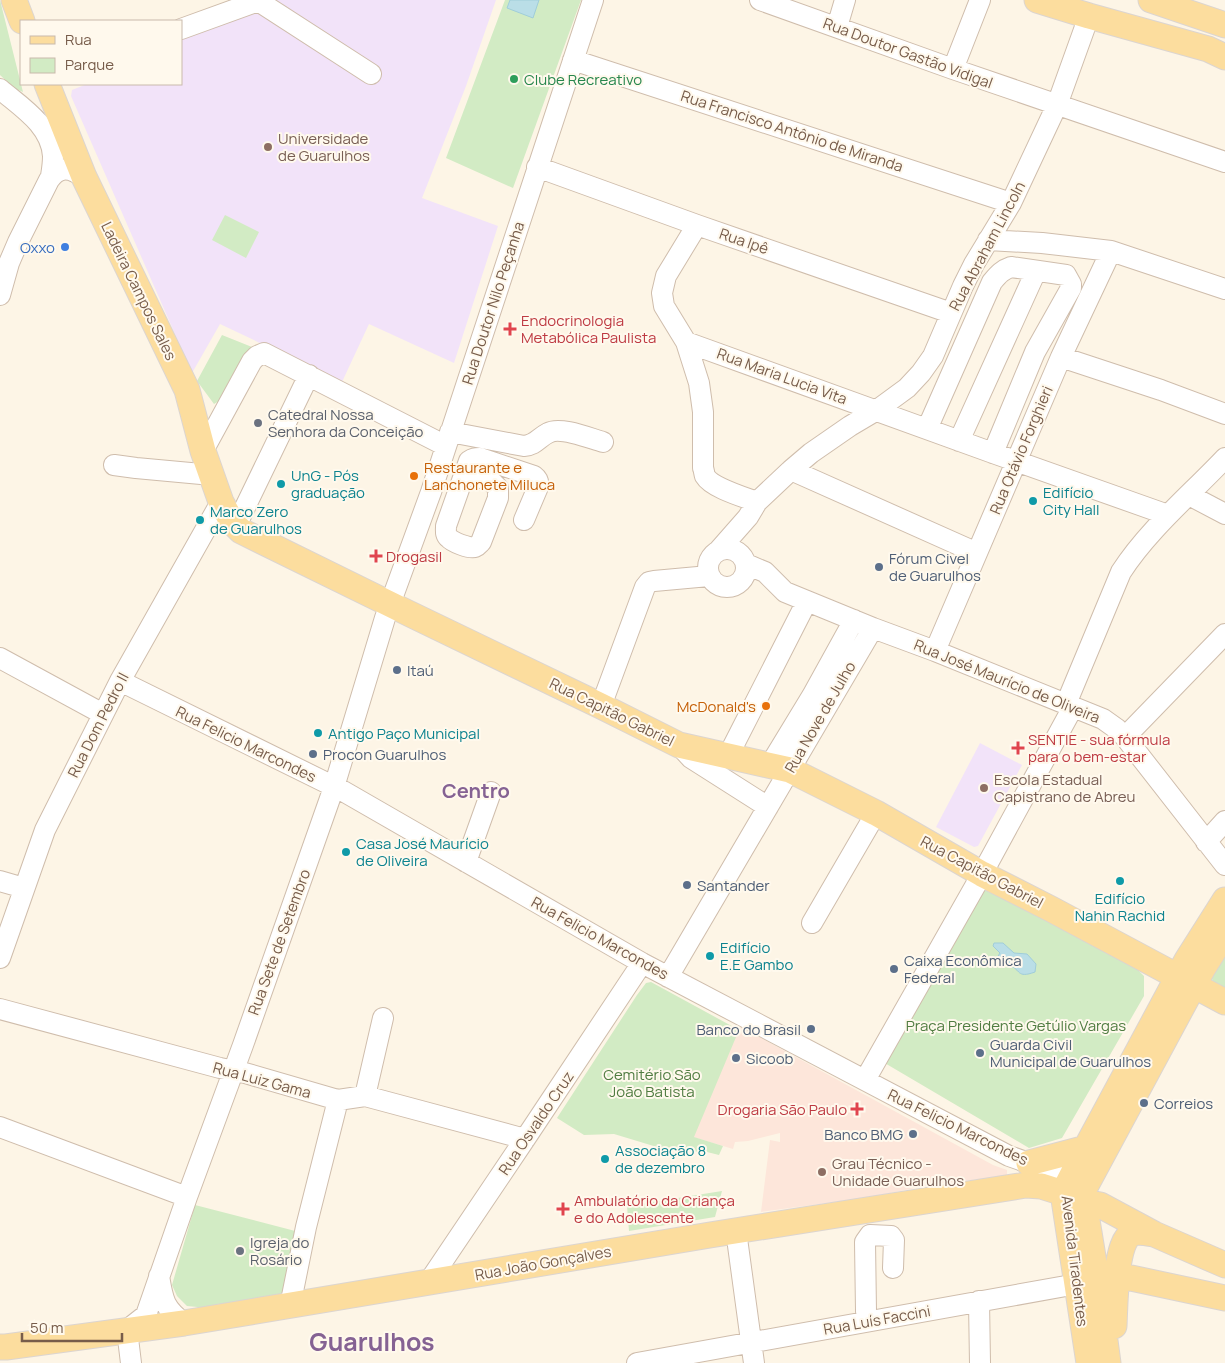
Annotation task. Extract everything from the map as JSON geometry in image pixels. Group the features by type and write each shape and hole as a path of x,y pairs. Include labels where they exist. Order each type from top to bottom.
{"main road":[{"path":"14,0 22,20"},
{"path":"1037,0 1091,8 1208,49 1225,57"},
{"path":"1151,0 1225,26"},
{"name":"Ladeira Campos Sales","path":"47,85 84,177 187,390 203,451 221,502"},
{"name":"Rua Capitão Gabriel","path":"221,502 241,531 679,745 780,768 876,813 982,874 1225,1002"},
{"name":"Avenida Tiradentes","path":"1187,981 1187,960 1225,900"},
{"name":"Avenida Tiradentes","path":"1089,1363 1097,1281 1080,1194 1096,1147 1187,981 1210,957 1225,933"},
{"path":"1029,1163 1096,1147"},
{"name":"Rua João Gonçalves","path":"0,1347 184,1323 736,1230 1026,1185 1080,1194 1154,1234 1184,1247 1223,1259"},
{"path":"1110,1363 1097,1281 1126,1238 1131,1234 1142,1232 1154,1234"},
{"path":"1184,1247 1196,1270 1224,1298"},
{"path":"1097,1281 1131,1278 1224,1298"}],"street":[{"path":"182,29 259,0 371,74"},
{"name":"Rua Doutor Nilo Peçanha","path":"390,604 431,493 593,0"},
{"name":"Rua Doutor Gastão Vidigal","path":"760,0 953,69 1225,162"},
{"path":"837,27 845,0"},
{"path":"953,69 980,0"},
{"name":"Rua Abraham Lincoln","path":"719,550 752,510 791,470 811,453 907,388 933,356 974,264 1011,203 1057,105 1091,8"},
{"name":"Rua Francisco Antônio de Miranda","path":"574,60 1011,203"},
{"path":"0,89 35,118 47,134 53,156 51,176"},
{"name":"Rua Ipê","path":"537,167 696,225 951,313"},
{"path":"0,295 9,262 51,176 67,169 73,170 84,177"},
{"path":"696,225 666,276 662,293 664,306 686,342 699,382 703,412 703,468 705,476 716,486 752,510 745,561 747,570 745,576 741,582 730,588 718,586 709,576 708,566 711,557 719,550 733,549 739,552 745,561"},
{"path":"988,240 1042,242 1111,251 1225,289"},
{"name":"Rua Otávio Forghieri","path":"935,651 1061,357 1111,251"},
{"path":"927,429 992,282 999,273 1011,267 1066,276 1071,284 1071,288 1032,360 993,453"},
{"path":"959,441 1036,271"},
{"name":"Rua Maria Lucia Vita","path":"686,342 1168,515"},
{"path":"203,451 252,361 264,353 448,439 530,446 549,432 555,430 603,442"},
{"path":"1061,357 1161,390 1225,414"},
{"path":"236,526 309,375"},
{"path":"465,473 491,481 498,488 498,498 481,542 475,547 467,546 448,538 446,526 469,461 472,458 480,458 537,478 538,487 524,520"},
{"path":"865,1080 982,874 1070,706 1122,572 1129,559 1168,515 1225,458"},
{"path":"114,465 212,475"},
{"path":"791,470 976,553"},
{"path":"431,493 455,502"},
{"path":"1189,494 1225,514"},
{"name":"Rua Dom Pedro II","path":"0,958 45,830 120,681 221,502"},
{"name":"Rua José Maurício de Oliveira","path":"745,561 765,572 785,592 1103,720 1125,737 1225,865"},
{"path":"601,706 645,587 654,580 709,576"},
{"path":"728,756 807,601"},
{"name":"Rua Sete de Setembro","path":"127,1330 146,1315 186,1197 334,787 390,604"},
{"name":"Rua Nove de Julho","path":"668,977 768,807 780,768 812,696 854,620"},
{"name":"Rua Nove de Julho","path":"780,768 873,628"},
{"path":"1125,737 1225,634"},
{"path":"0,658 103,714"},
{"name":"Rua Felicio Marcondes","path":"120,681 343,791 642,963 1009,1156 1054,1172 1080,1194"},
{"path":"679,745 691,758 768,807"},
{"path":"466,862 491,792"},
{"path":"812,923 876,813"},
{"path":"1206,842 1225,821"},
{"path":"0,881 24,888"},
{"name":"Rua Osvaldo Cruz","path":"428,1283 642,963"},
{"name":"Rua Luiz Gama","path":"0,1009 245,1073 338,1100 365,1096 526,1139"},
{"path":"365,1096 382,1018"},
{"path":"290,1306 306,1227 338,1100"},
{"path":"0,1127 186,1197"},
{"path":"736,1230 754,1363"},
{"path":"868,1321 866,1311 865,1242 870,1235 891,1236 894,1240 893,1268"},
{"name":"Rua Sete de Setembro","path":"159,1276 163,1300 168,1308 184,1323"},
{"name":"Rua Luís Faccini","path":"637,1363 1097,1281"},
{"path":"979,1301 980,1363"},
{"path":"127,1330 131,1363"}],"shaded area":[{"name":"Universidade de Guarulhos","path":"244,0 496,0 466,86 422,198 498,226 454,363 369,324 342,382 220,324 192,373 71,96 72,90 84,85 182,85 182,37"},
{"name":"Escola Estadual Capistrano de Abreu","path":"980,743 1022,765 978,846 974,847 936,827"},
{"path":"741,1027 993,1165 1007,1170 1007,1176 936,1184 864,1198 761,1212 770,1140 780,1142 780,1133 748,1141 735,1142 733,1149 693,1137"}],"green space":[{"path":"0,0 23,92 14,88 0,75"},
{"name":"Clube Recreativo","path":"505,0 581,0 513,188 446,158"},
{"path":"225,215 259,232 246,258 212,240"},
{"path":"222,335 252,347 224,398 214,404 197,381"},
{"name":"Praça Presidente Getúlio Vargas","path":"986,886 1131,963 1144,976 1144,996 1062,1138 1029,1148 883,1062"},
{"path":"1225,946 1225,990 1213,981 1210,975"},
{"name":"Cemitério São João Batista","path":"651,982 739,1030 694,1137 723,1146 719,1155 657,1147 614,1134 584,1135 557,1118 637,995 646,983"},
{"path":"722,1191 715,1217 629,1231 627,1206"},
{"path":"195,1205 299,1232 283,1300 208,1308 187,1306 177,1296 172,1285"}],"water":[{"path":"510,0 539,0 533,18 507,8"},
{"path":"994,943 1003,943 1014,953 1027,954 1036,964 1035,972 1022,974 1013,967 997,964 995,961 1000,953 993,946"}],"place":[{"name":"Clube Recreativo","path":"514,79"},
{"name":"Universidade de Guarulhos","path":"268,147"},
{"name":"Oxxo","path":"65,247"},
{"name":"Endocrinologia Metabólica Paulista","path":"510,329"},
{"name":"Catedral Nossa Senhora da Conceição","path":"258,423"},
{"name":"Restaurante e Lanchonete Miluca","path":"414,476"},
{"name":"UnG - Pós graduação","path":"281,484"},
{"name":"Edifício City Hall","path":"1033,501"},
{"name":"Marco Zero de Guarulhos","path":"200,520"},
{"name":"Drogasil","path":"376,556"},
{"name":"Fórum Civel de Guarulhos","path":"879,567"},
{"name":"Itaú","path":"397,670"},
{"name":"McDonald's","path":"766,706"},
{"name":"Antigo Paço Municipal","path":"318,733"},
{"name":"SENTIE - sua fórmula para o bem-estar","path":"1018,748"},
{"name":"Procon Guarulhos","path":"313,754"},
{"name":"Escola Estadual Capistrano de Abreu","path":"984,788"},
{"name":"Casa José Maurício de Oliveira","path":"346,852"},
{"name":"Edifício Nahin Rachid","path":"1120,881"},
{"name":"Santander","path":"687,885"},
{"name":"Edifício E.E Gambo","path":"710,956"},
{"name":"Caixa Econômica Federal","path":"894,969"},
{"name":"Banco do Brasil","path":"811,1029"},
{"name":"Guarda Civil Municipal de Guarulhos","path":"980,1053"},
{"name":"Sicoob","path":"736,1058"},
{"name":"Correios","path":"1144,1103"},
{"name":"Drogaria São Paulo","path":"857,1109"},
{"name":"Banco BMG","path":"913,1134"},
{"name":"Associação 8 de dezembro","path":"605,1159"},
{"name":"Grau Técnico - Unidade Guarulhos","path":"822,1172"},
{"name":"Ambulatório da Criança e do Adolescente","path":"563,1209"},
{"name":"Igreja do Rosário","path":"240,1251"}],"district":[{"name":"Centro","path":"476,790"},
{"name":"Guarulhos","path":"372,1341"}]}
